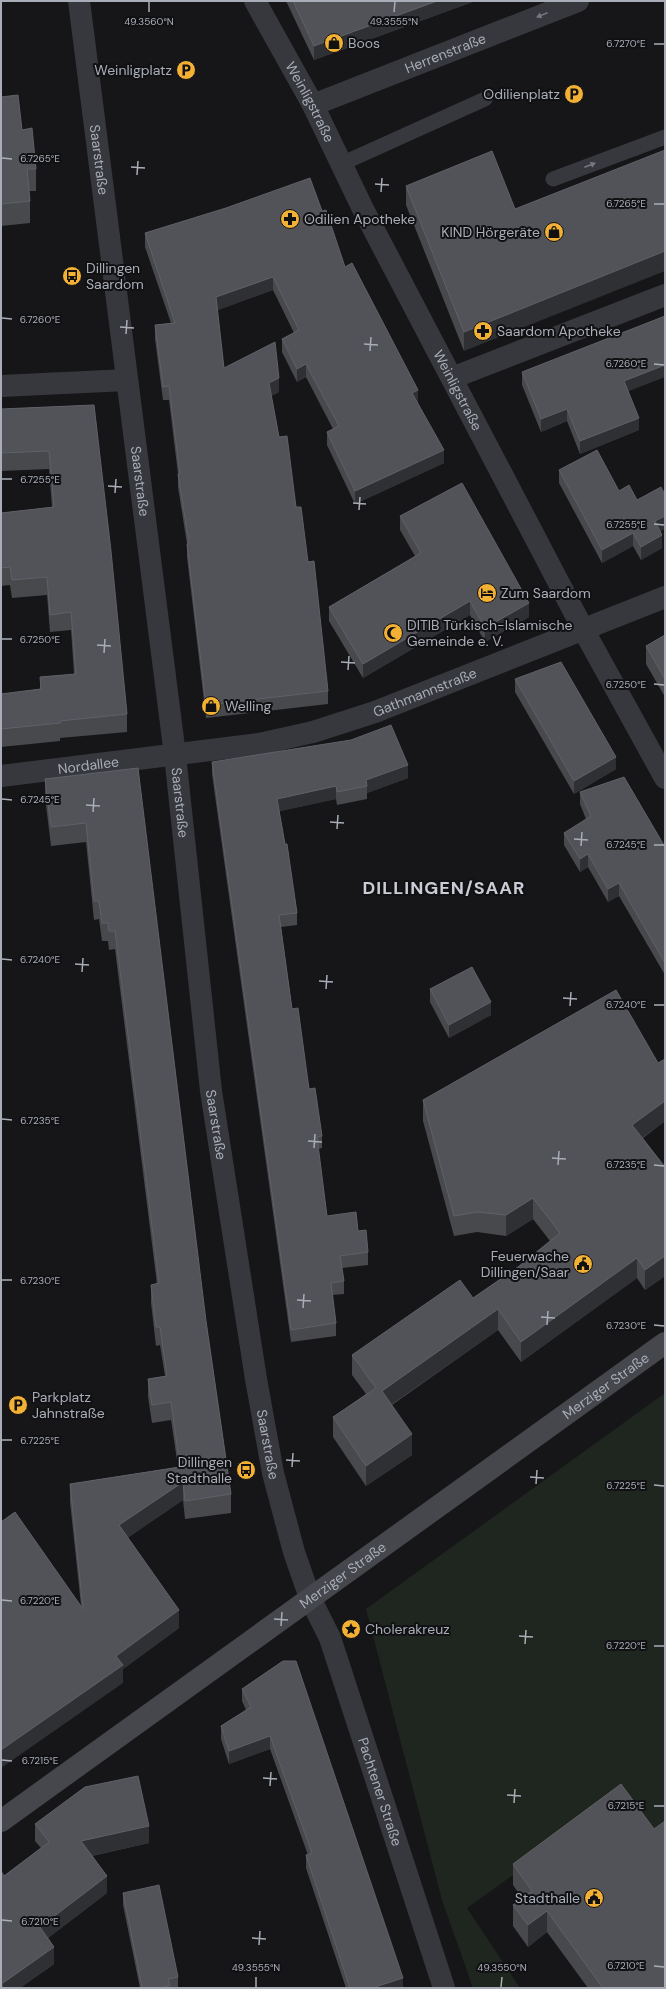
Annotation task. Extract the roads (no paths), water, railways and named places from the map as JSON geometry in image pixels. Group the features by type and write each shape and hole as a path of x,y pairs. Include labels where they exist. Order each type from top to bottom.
{"main road":[{"name":"Merziger Straße","path":"1,1821 665,1343"}],"street":[{"name":"Saarstraße","path":"79,1 175,755 212,1091 256,1379 273,1473 294,1552 310,1598"},
{"name":"Weinligstraße","path":"255,1 313,105 341,164 583,629 665,778"},
{"name":"Herrenstraße","path":"313,105 578,1"},
{"path":"452,378 665,295"},
{"path":"1,386 127,380"},
{"name":"Gathmannstraße","path":"175,755 259,744 320,730 375,712 665,597"},
{"name":"Nordallee","path":"1,776 175,755"},
{"name":"Pachtener Straße","path":"310,1598 330,1638 444,1988"}],"lane":[{"path":"341,164 485,99"},
{"path":"553,179 665,137"}],"place":[{"name":"Boos","path":"334,43"},
{"name":"Weinligplatz","path":"186,70"},
{"name":"Odilienplatz","path":"574,94"},
{"name":"Odilien Apotheke","path":"290,219"},
{"name":"KIND Hörgeräte","path":"554,232"},
{"name":"Dillingen Saardom","path":"72,276"},
{"name":"Saardom Apotheke","path":"483,331"},
{"name":"Zum Saardom","path":"487,593"},
{"name":"DITIB Türkisch-Islamische Gemeinde e. V.","path":"393,633"},
{"name":"Welling","path":"211,706"},
{"name":"Feuerwache Dillingen/Saar","path":"583,1264"},
{"name":"Parkplatz Jahnstraße","path":"18,1405"},
{"name":"Dillingen Stadthalle","path":"246,1470"},
{"name":"Cholerakreuz","path":"351,1629"},
{"name":"Stadthalle","path":"594,1898"}],"district":[{"name":"DILLINGEN/SAAR","path":"444,888"}]}
